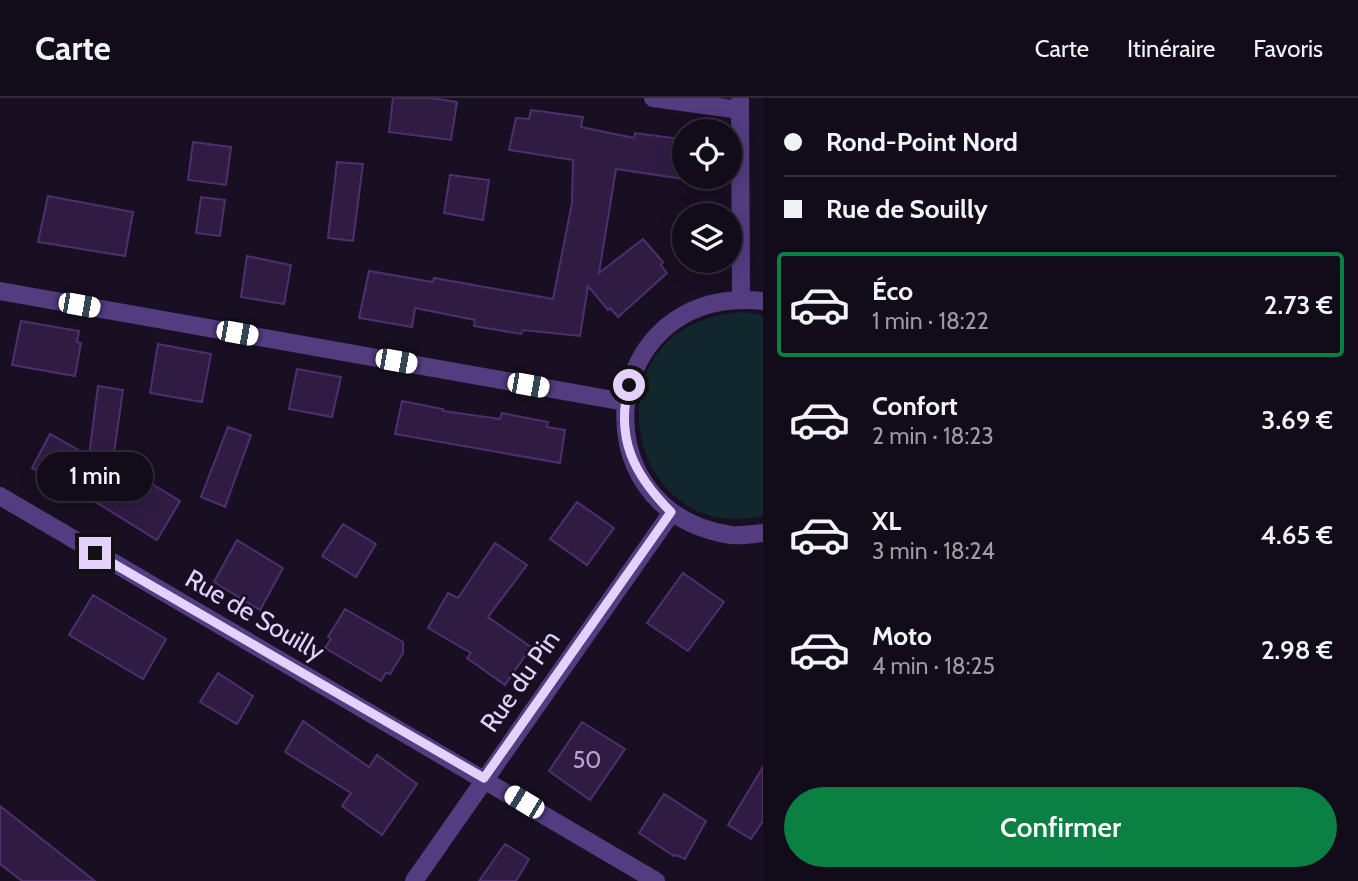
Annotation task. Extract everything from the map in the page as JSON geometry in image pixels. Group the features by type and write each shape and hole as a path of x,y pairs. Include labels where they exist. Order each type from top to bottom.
{"street":[{"path":"653,98 740,104 741,299"},
{"path":"0,291 625,402"},
{"path":"763,301 741,299 708,304 677,318 652,340 634,369 625,402 625,433 634,463 649,490 671,512 701,528 734,535 763,533"},
{"name":"Rue de Souilly","path":"0,496 656,881"},
{"name":"Rue du Pin","path":"414,881 671,512"}],"shaded area":[{"path":"743,312 763,315 763,516 715,517 678,499 652,468 640,429 641,389 658,352 692,325"}],"building":[{"path":"393,98 432,98 457,102 451,140 389,132"},
{"path":"531,110 583,117 581,127 634,138 635,133 672,138 672,177 616,169 599,273 643,239 663,262 661,265 667,273 618,317 610,308 608,310 588,286 580,336 523,330 521,334 474,326 475,320 415,308 412,327 359,318 369,271 433,282 434,278 553,299 572,203 573,160 509,150 516,118 529,119"},
{"path":"193,142 231,147 226,185 188,180"},
{"path":"337,162 363,164 353,241 328,238"},
{"path":"450,175 489,180 483,220 444,213"},
{"path":"48,196 133,212 125,256 38,242"},
{"path":"201,197 225,200 220,236 196,233"},
{"path":"247,256 291,265 284,304 241,297"},
{"path":"21,321 79,331 77,342 81,343 75,376 12,365"},
{"path":"158,344 211,354 202,402 150,393"},
{"path":"297,369 341,377 332,417 289,409"},
{"path":"98,386 123,390 113,460 180,501 157,540 55,477 52,481 32,468 50,434 89,456"},
{"path":"402,401 443,411 500,419 502,413 548,422 547,427 565,430 560,463 395,434"},
{"path":"228,427 251,435 225,507 201,497"},
{"path":"577,502 614,528 587,565 550,539"},
{"path":"343,524 376,544 356,577 322,556"},
{"path":"237,540 283,568 260,610 214,582"},
{"path":"495,543 527,565 488,617 531,647 505,685 467,658 471,653 428,628 448,593 458,598"},
{"path":"683,573 724,602 688,651 647,623"},
{"path":"93,595 166,639 143,679 69,635"},
{"path":"345,609 403,642 403,653 390,674 386,673 381,681 325,648 331,639 328,637"},
{"path":"218,673 253,696 237,724 200,702"},
{"path":"303,721 369,767 377,755 417,784 382,835 342,806 351,793 285,752"},
{"path":"582,722 625,749 590,800 549,771"},
{"path":"763,767 763,821 751,839 728,825"},
{"path":"664,794 706,821 685,859 674,856 639,833"},
{"path":"0,806 95,881 22,881 0,864"},
{"path":"505,844 529,859 516,881 479,881"}],"route":[{"path":"95,553 484,778 671,512 649,490 634,463 625,433 625,402 629,385"}]}
